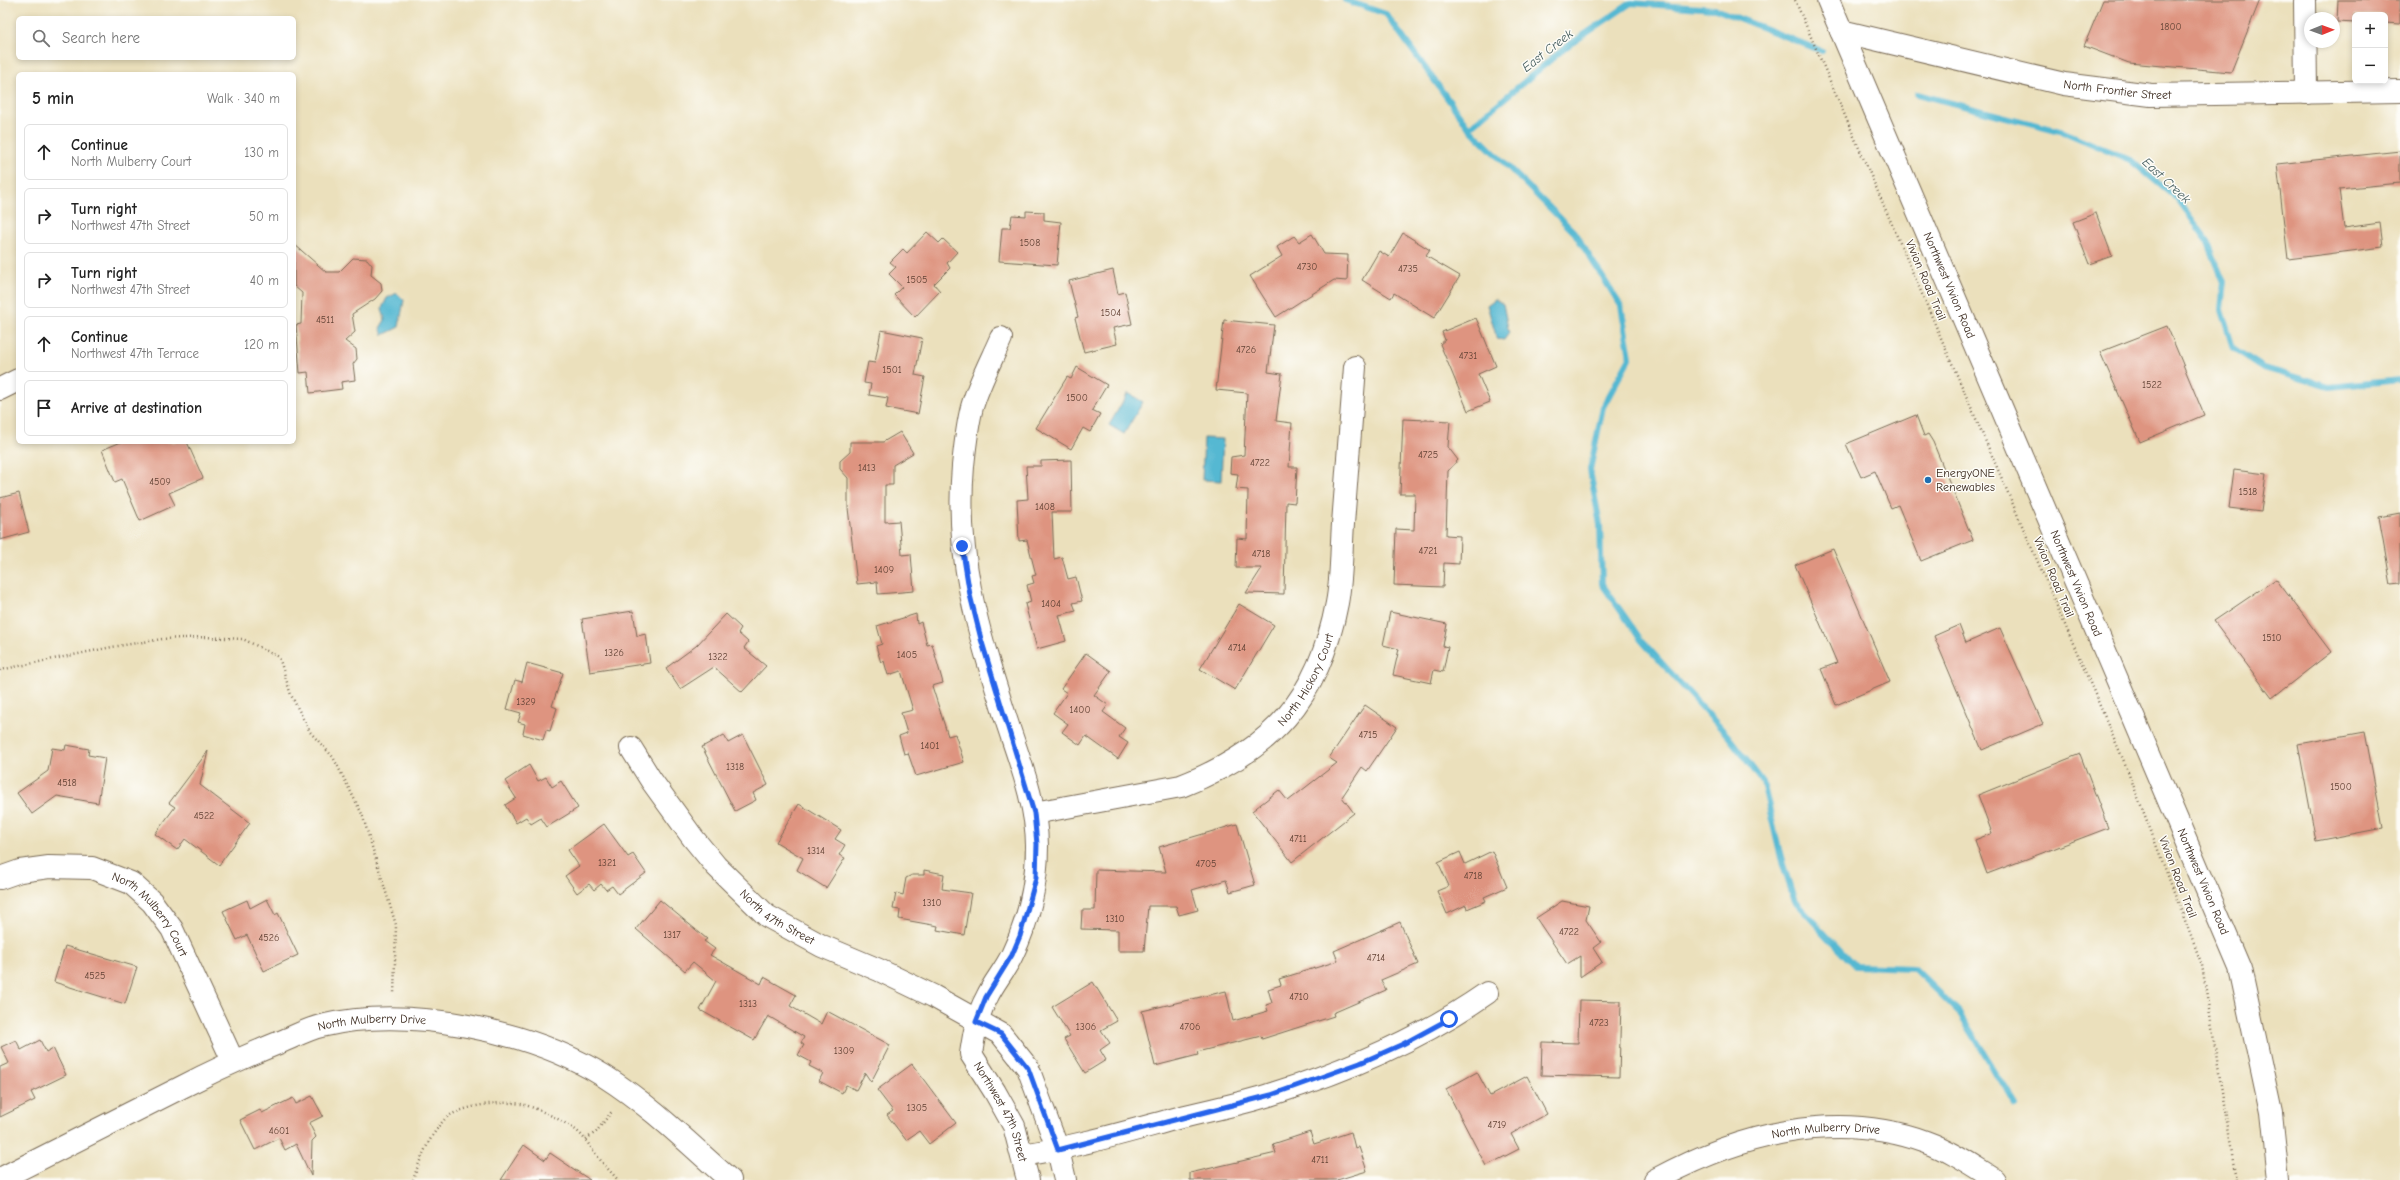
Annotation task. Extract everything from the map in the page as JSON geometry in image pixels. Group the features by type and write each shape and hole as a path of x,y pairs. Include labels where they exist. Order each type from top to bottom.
{"street":[{"name":"Northwest Vivion Road","path":"1828,0 2240,968 2271,1113 2278,1180"},
{"path":"2305,0 2306,93"},
{"name":"North Frontier Street","path":"1841,31 2064,84 2151,95 2400,91"},
{"name":"Northwest 47th Street","path":"1001,338 980,383 972,409 966,438 961,496 962,546 970,595 981,639 1034,813 1037,844 1036,878 1029,906 1012,955 986,997 976,1022 971,1054 1014,1126 1028,1180"},
{"name":"North Hickory Court","path":"1034,813 1181,786 1200,779 1248,752 1286,718 1302,698 1315,676 1327,647 1337,601 1355,367"},
{"path":"0,389 16,381"},
{"name":"North 47th Street","path":"631,748 650,780 693,838 716,866 767,916 822,946 879,970 933,996 976,1022"},
{"name":"North Mulberry Court","path":"0,878 20,871 49,867 92,868 131,883 152,902 172,929 233,1061"},
{"path":"1022,1155 1058,1150 1271,1095 1317,1079 1403,1044 1449,1019 1487,993"},
{"name":"North Mulberry Drive","path":"0,1179 233,1061 319,1027 365,1020 442,1023 511,1035 579,1062 626,1091 730,1180"},
{"path":"976,1022 1001,1034 1028,1068 1058,1150 1065,1180"},
{"name":"North Mulberry Drive","path":"1655,1180 1744,1140 1781,1132 1840,1127 1884,1131 1926,1142 1952,1154 1995,1180"}],"path":[{"name":"Vivion Road Trail","path":"1795,0 2126,766 2202,965 2236,1180"},
{"path":"0,670 119,646 162,639 198,637 243,639 278,657 291,695 310,732 333,757 362,814 396,925 394,995"},
{"path":"413,1180 422,1155 444,1119 458,1111 472,1107 511,1102 525,1104 575,1130 586,1139 598,1158 618,1180"},
{"path":"586,1139 596,1132 613,1110"}],"water":[{"path":"397,293 404,300 399,327 383,335 380,328 385,320 382,308 387,298"},
{"path":"1495,299 1503,304 1509,333 1504,340 1497,339 1487,305"},
{"path":"1128,393 1143,402 1124,434 1109,425"},
{"path":"1204,438 1223,439 1221,481 1202,480"}],"building":[{"path":"2103,0 2260,0 2231,72 2129,63 2084,46"},
{"path":"2338,0 2400,0 2400,24 2388,23 2388,12 2352,12 2352,23 2340,22 2340,12 2337,12"},
{"path":"2400,151 2400,183 2339,189 2344,228 2380,223 2383,247 2288,259 2277,164"},
{"path":"1026,211 1044,212 1044,220 1061,222 1057,265 999,261 1002,228 1010,228 1012,215 1026,216"},
{"path":"2096,213 2112,256 2089,264 2073,222"},
{"path":"927,232 939,243 943,239 957,252 947,263 950,268 934,284 940,291 915,317 894,295 902,287 889,274 896,267 890,262 903,249 907,253"},
{"path":"1403,233 1430,250 1426,256 1460,276 1434,318 1394,293 1391,298 1362,280 1379,251 1389,257"},
{"path":"1312,234 1324,254 1348,255 1347,281 1334,280 1276,317 1250,276 1282,256 1277,247 1294,236 1299,242"},
{"path":"296,246 326,272 339,272 353,258 367,259 372,265 371,275 381,283 382,291 375,299 352,314 355,332 345,341 356,349 357,359 353,364 355,380 341,382 342,389 310,393 308,372 300,373 296,325 301,324 302,293 296,288"},
{"path":"1113,270 1118,294 1125,292 1132,324 1113,328 1117,344 1084,352 1075,318 1078,317 1069,281"},
{"path":"1476,318 1496,366 1478,374 1490,402 1468,411 1440,344 1445,340 1442,332"},
{"path":"1224,320 1274,325 1268,372 1282,374 1276,421 1292,423 1289,467 1297,467 1295,503 1286,502 1284,594 1246,593 1262,568 1236,568 1237,538 1247,539 1248,490 1236,489 1238,474 1230,473 1231,457 1244,455 1247,393 1216,390"},
{"path":"2167,326 2204,415 2140,442 2100,352"},
{"path":"881,330 922,338 915,375 925,377 918,414 886,408 888,398 869,395 871,384 864,383 868,362 875,363"},
{"path":"1077,367 1107,385 1092,410 1100,414 1090,432 1083,428 1071,449 1036,428 1067,377 1071,379"},
{"path":"1916,415 1924,436 1928,434 1933,442 1973,540 1921,561 1898,505 1891,508 1875,471 1861,477 1846,444"},
{"path":"1403,419 1450,421 1448,447 1458,460 1448,471 1446,535 1460,536 1459,564 1444,563 1443,587 1394,585 1396,529 1414,530 1415,494 1400,494"},
{"path":"900,432 913,453 893,465 893,485 885,485 885,522 899,521 902,555 911,554 914,591 878,594 877,582 857,584 848,508 848,478 840,469 840,461 850,452 850,442 883,442"},
{"path":"116,444 188,444 203,478 169,493 175,505 140,521 122,479 115,482 102,450"},
{"path":"1071,460 1072,512 1052,512 1054,559 1062,557 1068,579 1076,577 1082,601 1073,603 1076,611 1059,615 1066,641 1037,649 1025,604 1031,602 1027,585 1034,583 1032,576 1036,575 1027,540 1019,541 1017,500 1028,499 1026,466 1041,466 1041,461"},
{"path":"2234,470 2266,474 2261,512 2229,508"},
{"path":"19,493 29,532 0,540 0,498"},
{"path":"2400,513 2400,584 2391,585 2379,517"},
{"path":"1833,549 1890,682 1836,705 1821,669 1837,663 1795,565"},
{"path":"2276,579 2331,652 2272,698 2214,621"},
{"path":"1239,604 1274,625 1235,690 1200,669"},
{"path":"633,611 637,636 646,634 650,663 590,672 582,619"},
{"path":"1390,612 1447,624 1443,646 1448,647 1443,672 1434,670 1431,683 1393,675 1399,649 1383,645"},
{"path":"726,614 741,628 738,633 748,642 744,648 766,666 742,692 714,667 680,689 666,668 696,646"},
{"path":"916,614 917,624 921,622 927,645 932,644 943,683 932,686 948,736 955,734 964,762 916,776 908,753 904,754 899,736 907,733 901,713 913,710 901,671 888,675 884,661 881,663 876,646 882,644 877,626"},
{"path":"1959,625 1966,643 2000,628 2043,724 1982,750 1934,636"},
{"path":"1086,653 1111,671 1094,695 1108,705 1103,712 1125,728 1119,737 1128,743 1118,759 1086,736 1080,745 1062,732 1068,724 1053,713 1067,693 1061,689"},
{"path":"527,663 563,673 552,706 557,708 550,731 546,730 543,740 523,734 525,724 518,722 521,713 507,709 515,680 522,682"},
{"path":"1365,705 1397,727 1367,771 1362,767 1342,797 1354,813 1292,862 1252,811 1279,790 1288,801 1337,763 1329,758"},
{"path":"2365,732 2383,828 2316,841 2298,744"},
{"path":"724,735 728,743 743,735 768,785 753,793 756,800 735,811 702,747"},
{"path":"66,745 89,749 88,755 105,758 98,803 57,796 32,814 17,793 48,771 52,748 65,750"},
{"path":"208,751 200,785 250,823 219,865 185,839 177,850 155,834 175,807 169,803"},
{"path":"2080,754 2108,828 1987,874 1975,840 1992,833 1978,795"},
{"path":"529,765 538,781 546,777 552,787 561,781 578,808 547,827 541,818 531,824 526,817 516,823 505,805 516,798 505,781"},
{"path":"799,804 841,830 835,839 845,845 839,855 845,858 826,888 797,870 803,858 776,842"},
{"path":"604,824 628,857 633,854 646,873 618,894 612,886 606,890 601,884 594,890 589,884 577,893 565,876 579,866 568,850"},
{"path":"1237,824 1255,885 1230,892 1226,880 1192,890 1198,910 1179,915 1176,906 1148,906 1144,951 1118,951 1118,930 1081,929 1082,910 1095,910 1096,870 1166,872 1159,847"},
{"path":"1492,851 1507,887 1484,897 1486,901 1467,909 1466,905 1447,914 1437,891 1449,886 1438,862 1460,852 1465,864"},
{"path":"924,870 944,874 942,889 971,893 964,935 937,930 938,926 899,919 900,910 893,909 896,893 903,895 906,878 912,875 924,875"},
{"path":"267,899 275,915 278,913 298,955 264,971 247,935 237,940 223,911 247,900 250,908"},
{"path":"660,900 707,939 704,941 715,949 710,955 761,984 764,977 796,995 790,1006 821,1024 827,1011 890,1045 871,1082 865,1073 856,1090 846,1085 842,1093 819,1081 823,1073 809,1066 811,1062 798,1055 804,1045 801,1043 804,1037 768,1016 754,1040 700,1010 716,981 693,962 685,971 636,929"},
{"path":"1562,901 1589,906 1586,920 1601,942 1593,948 1602,962 1580,977 1580,956 1567,964 1536,918"},
{"path":"1400,922 1418,964 1381,980 1386,990 1333,1013 1334,1016 1262,1039 1261,1036 1197,1052 1198,1055 1155,1066 1142,1011 1226,991 1233,1021 1268,1011 1266,1005 1272,1003 1268,989 1281,985 1279,979 1338,961 1334,951"},
{"path":"65,946 137,967 125,1004 54,982"},
{"path":"1093,982 1117,1021 1101,1030 1110,1043 1100,1050 1106,1060 1085,1073 1064,1039 1070,1036 1052,1007"},
{"path":"1579,1000 1621,1001 1619,1077 1541,1075 1542,1042 1578,1043"},
{"path":"16,1040 21,1050 40,1040 46,1052 53,1048 66,1075 31,1092 35,1100 0,1117 0,1067 9,1063 1,1047"},
{"path":"912,1064 956,1123 929,1144 919,1131 906,1140 887,1115 893,1111 877,1090"},
{"path":"1477,1072 1490,1096 1527,1076 1547,1114 1511,1134 1519,1149 1486,1166 1446,1089"},
{"path":"312,1096 323,1116 309,1123 316,1137 312,1141 311,1176 296,1144 285,1150 279,1138 255,1150 240,1120 260,1110 262,1113 293,1098 296,1104"},
{"path":"1310,1132 1314,1144 1351,1132 1355,1148 1359,1147 1367,1171 1337,1180 1190,1180 1190,1173 1276,1153 1273,1144"},
{"path":"524,1145 545,1160 550,1153 590,1180 501,1180"}],"waterway":[{"name":"East Creek","path":"1345,0 1386,14 1469,128 1566,47 1631,3 1715,9 1822,51"},
{"name":"East Creek","path":"1917,94 2064,132 2130,160 2177,199 2207,240 2224,282 2221,309 2233,348 2264,368 2329,387 2400,380"},
{"path":"1469,128 1574,232 1621,306 1630,357 1603,407 1590,470 1600,525 1602,584 1641,640 1728,736 1763,782 1781,858 1795,902 1855,966 1914,968 1959,1012 2016,1105"}],"place":[{"name":"EnergyONE Renewables","path":"1928,480"}],"route":[{"path":"962,546 970,595 981,639 1034,813 1037,844 1036,878 1020,936 1012,955 986,997 976,1022 1001,1034 1028,1068 1044,1107 1058,1150 1271,1095 1360,1063 1403,1044 1449,1019"}]}
